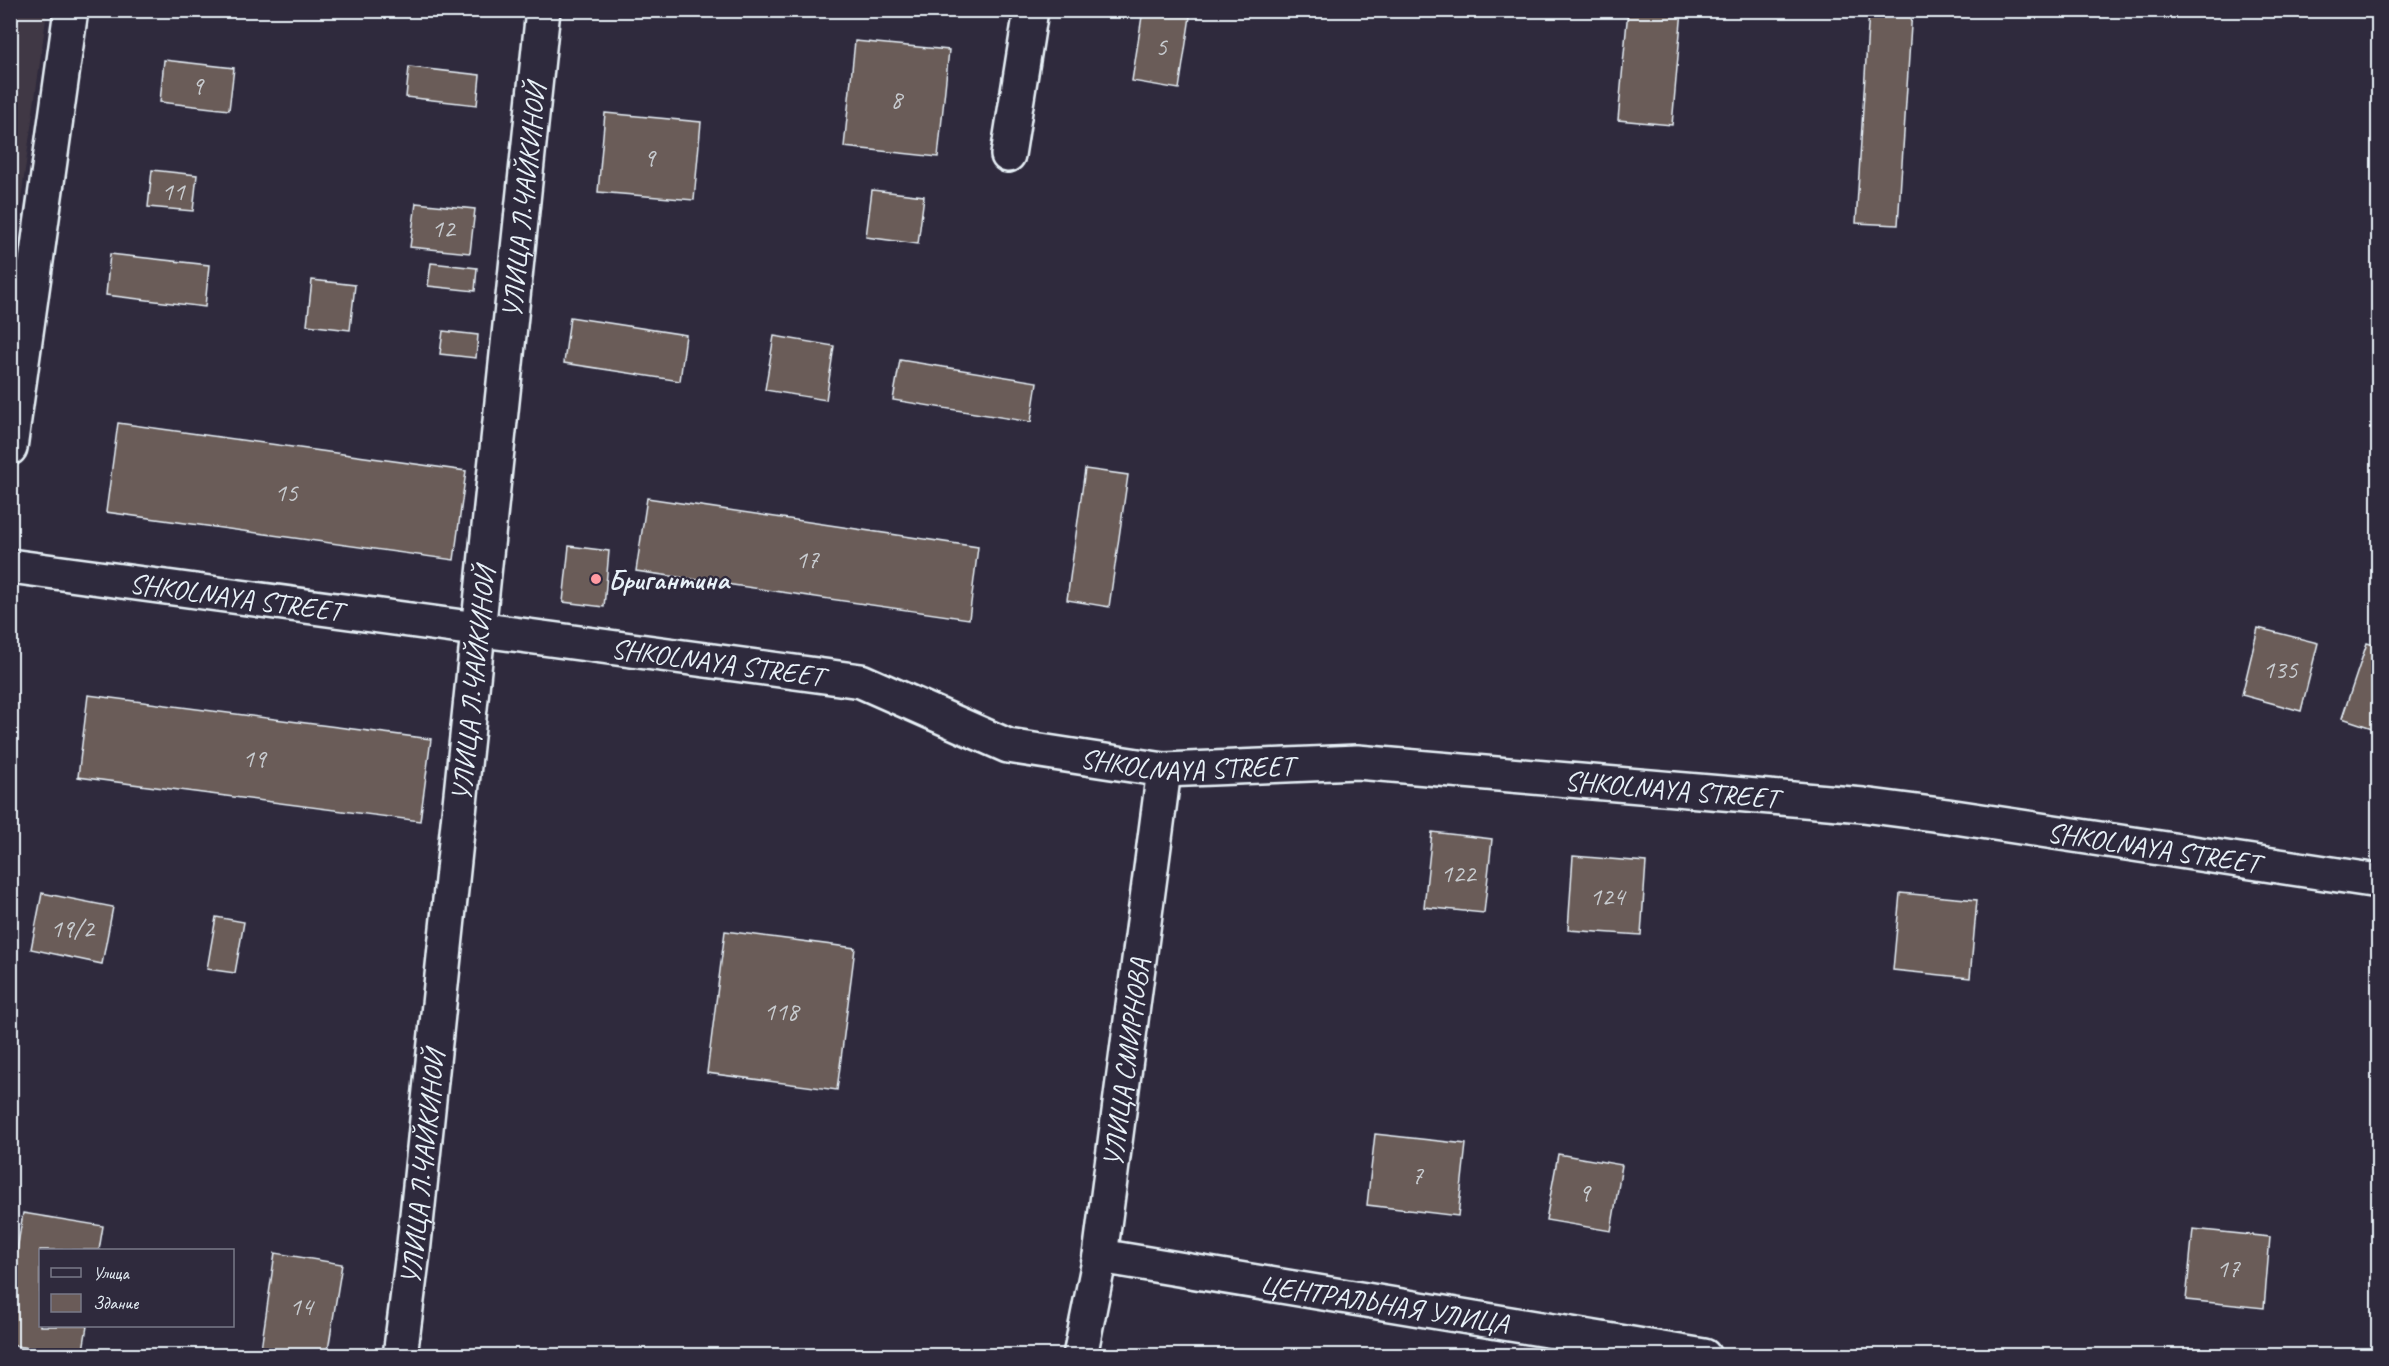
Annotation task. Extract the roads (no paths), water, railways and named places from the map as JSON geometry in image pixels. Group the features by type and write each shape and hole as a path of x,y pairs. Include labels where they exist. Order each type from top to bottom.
{"street":[{"path":"10,448 71,10"},
{"name":"УЛИЦА Л.ЧАЙКИНОЙ","path":"400,1356 479,631 543,10"},
{"path":"1008,155 1031,10"},
{"name":"SHKOLNAYA STREET","path":"10,566 861,681 1008,746 1164,770 1357,762 1863,805 2379,881"},
{"name":"УЛИЦА СМИРНОВА","path":"1080,1356 1100,1256 1164,770"},
{"name":"ЦЕНТРАЛЬНАЯ УЛИЦА","path":"1100,1256 1684,1354"}],"place":[{"name":"Бригантина","path":"596,579"}]}
